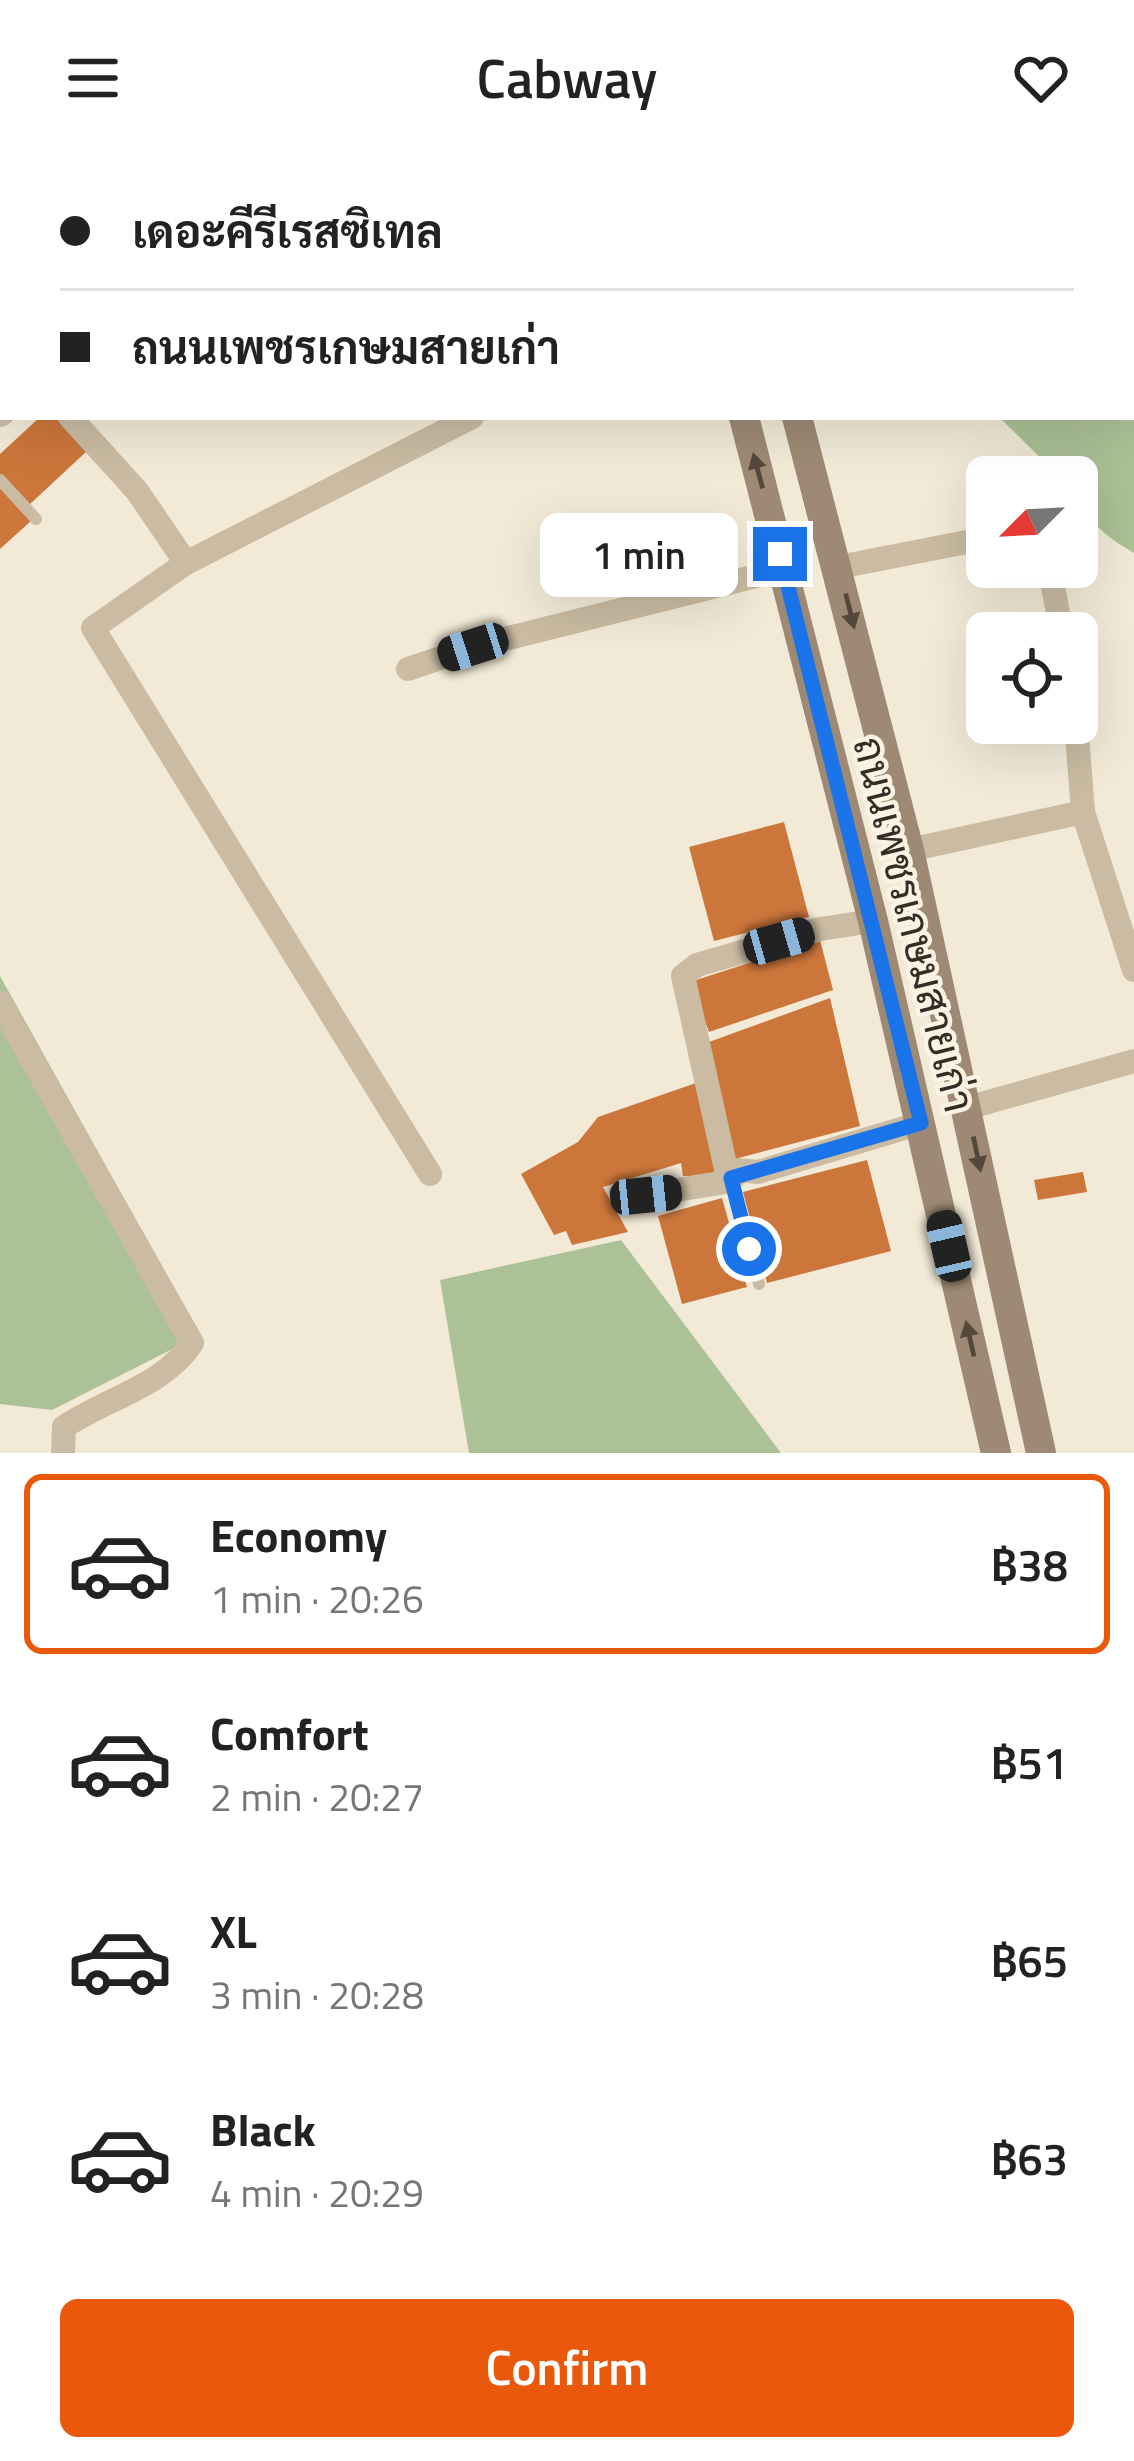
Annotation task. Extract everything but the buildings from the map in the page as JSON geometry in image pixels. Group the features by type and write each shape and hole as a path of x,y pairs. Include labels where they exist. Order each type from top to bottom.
{"main road":[{"name":"ถนนเพชรเกษมสายเก่า","path":"745,420 873,920 996,1453"},
{"name":"ถนนเพชรเกษมสายเก่า","path":"798,420 909,850 1041,1453"}],"street":[{"path":"73,420 137,491 186,563"},
{"path":"430,1174 93,628 186,563 466,420"},
{"path":"839,567 966,542"},
{"path":"408,669 473,647 784,569"},
{"path":"1078,744 1084,812 1134,970"},
{"path":"909,850 1084,812"},
{"path":"735,1176 726,1169 683,976 697,965 873,920"},
{"path":"0,1003 192,1343 174,1370 100,1402 64,1427 63,1453"},
{"path":"968,1108 1134,1061"},
{"path":"646,1195 758,1172 921,1123"}],"lane":[{"path":"0,479 36,519"},
{"path":"735,1176 759,1284"}],"green space":[{"path":"1002,420 1134,420 1134,553 1098,526 1098,456 1039,456"},
{"path":"0,976 200,1335 52,1410 0,1404"},
{"path":"621,1240 781,1453 469,1453 440,1280"}],"route":[{"path":"749,1249 731,1178 921,1123 780,554"}]}
